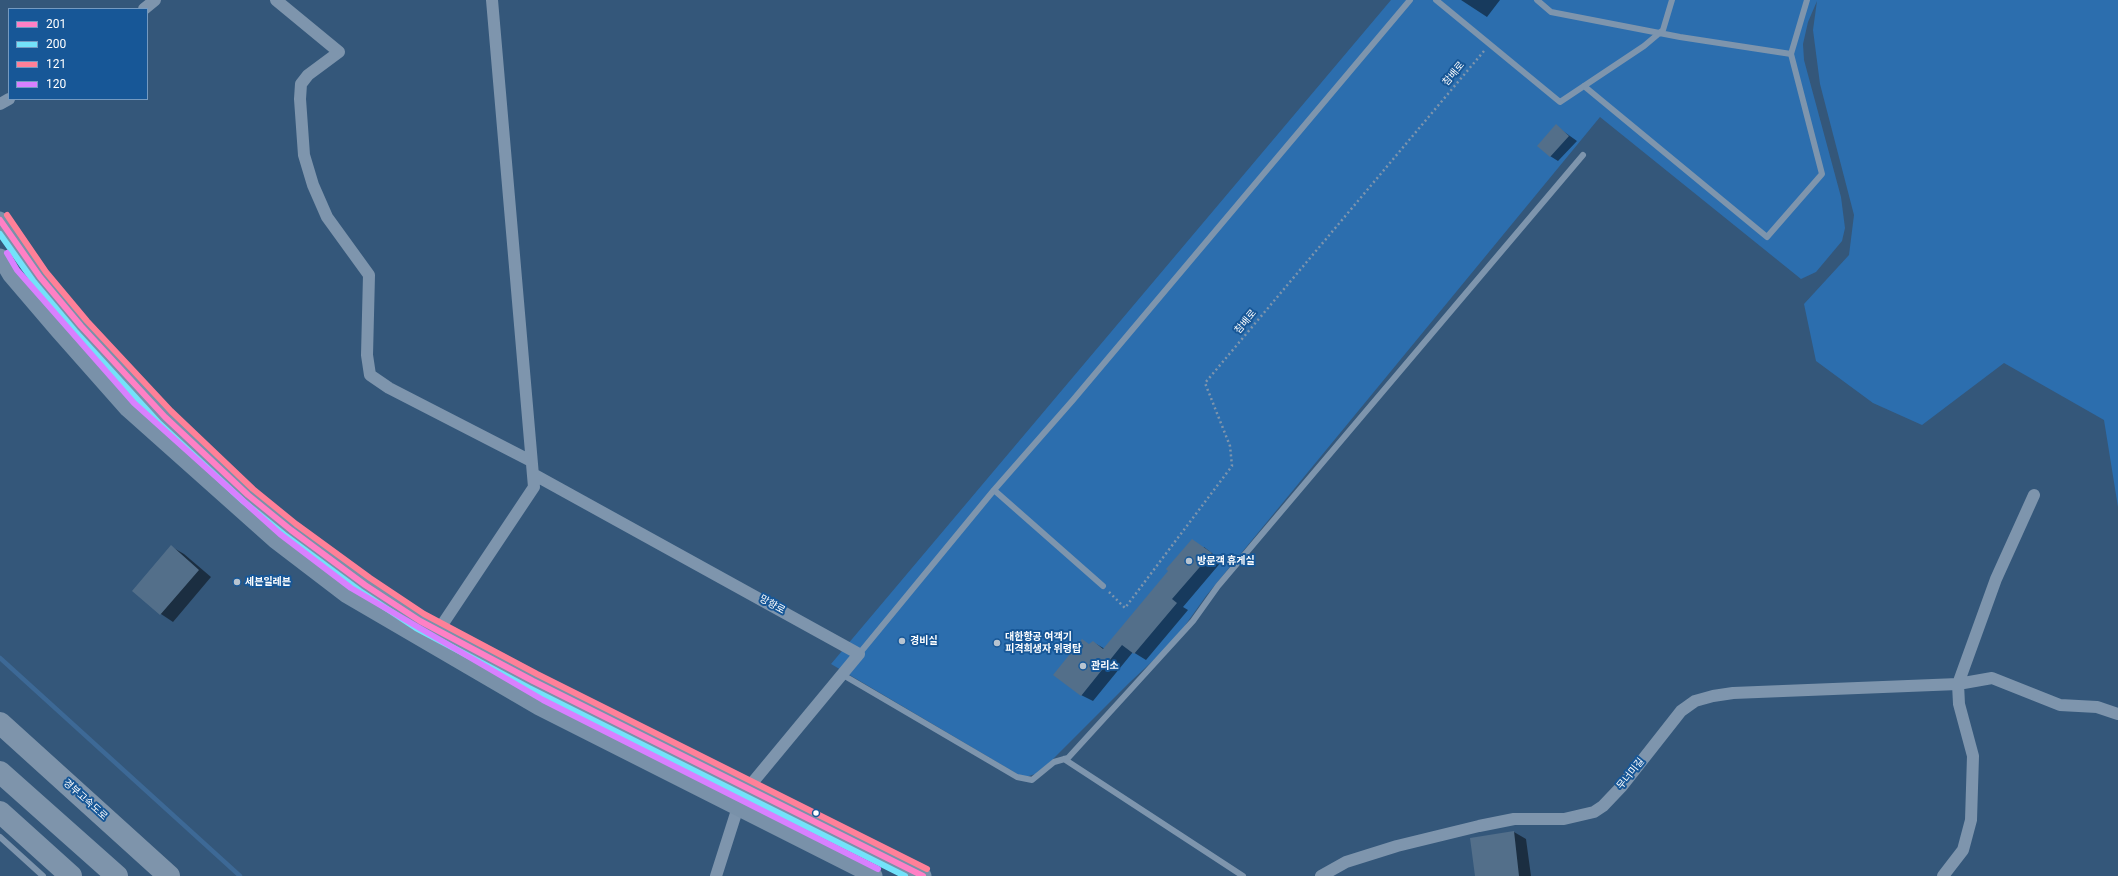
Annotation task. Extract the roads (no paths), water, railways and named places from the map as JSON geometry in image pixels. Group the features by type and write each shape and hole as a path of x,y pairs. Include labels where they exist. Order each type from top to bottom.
{"highway":[{"name":"경부고속도로","path":"0,723 170,876"},
{"path":"0,772 117,876"},
{"path":"0,812 71,876"}],"main road":[{"path":"0,220 40,277 124,374 204,455 291,530 434,637 539,707 874,876"},
{"path":"0,257 11,274 58,330 128,409 275,540 347,595 434,637 533,681 923,876"}],"street":[{"path":"145,8 155,0"},
{"path":"276,0 339,52 308,75 301,84 300,99 304,155 313,185 327,217 369,275 367,355 370,375 389,388 531,461"},
{"path":"434,637 534,487 492,0"},
{"name":"망향로","path":"533,474 859,654"},
{"path":"1943,876 1962,850 1971,820 1973,756 1959,704 1958,684 1996,579 2034,495"},
{"path":"716,876 738,807 748,788 859,654"},
{"name":"무너미길","path":"1321,876 1346,862 1397,846 1479,826 1514,819 1564,819 1594,812 1604,806 1622,786 1681,711 1695,701 1733,693 1958,684 1992,678 2060,705 2097,707 2118,714"}],"lane":[{"path":"859,654 994,490 1073,400 1410,0"},
{"path":"1436,0 1560,102 1660,34 1663,30 1672,0"},
{"path":"1537,0 1551,12 1660,34 1791,54"},
{"path":"1584,86 1767,237 1822,174 1791,54 1808,0"},
{"path":"843,674 1017,777 1032,780 1054,762 1068,758 1193,621 1218,586 1583,155"},
{"path":"994,490 1103,586"},
{"path":"1064,759 1243,876"},
{"path":"0,837 43,876"}],"waterway":[{"path":"0,658 240,876"}],"place":[{"name":"방문객 휴게실","path":"1189,561"},
{"name":"세븐일레븐","path":"237,582"},
{"name":"경비실","path":"902,641"},
{"name":"대한항공 여객기 피격희생자 위령탑","path":"997,643"},
{"name":"관리소","path":"1083,666"}]}
